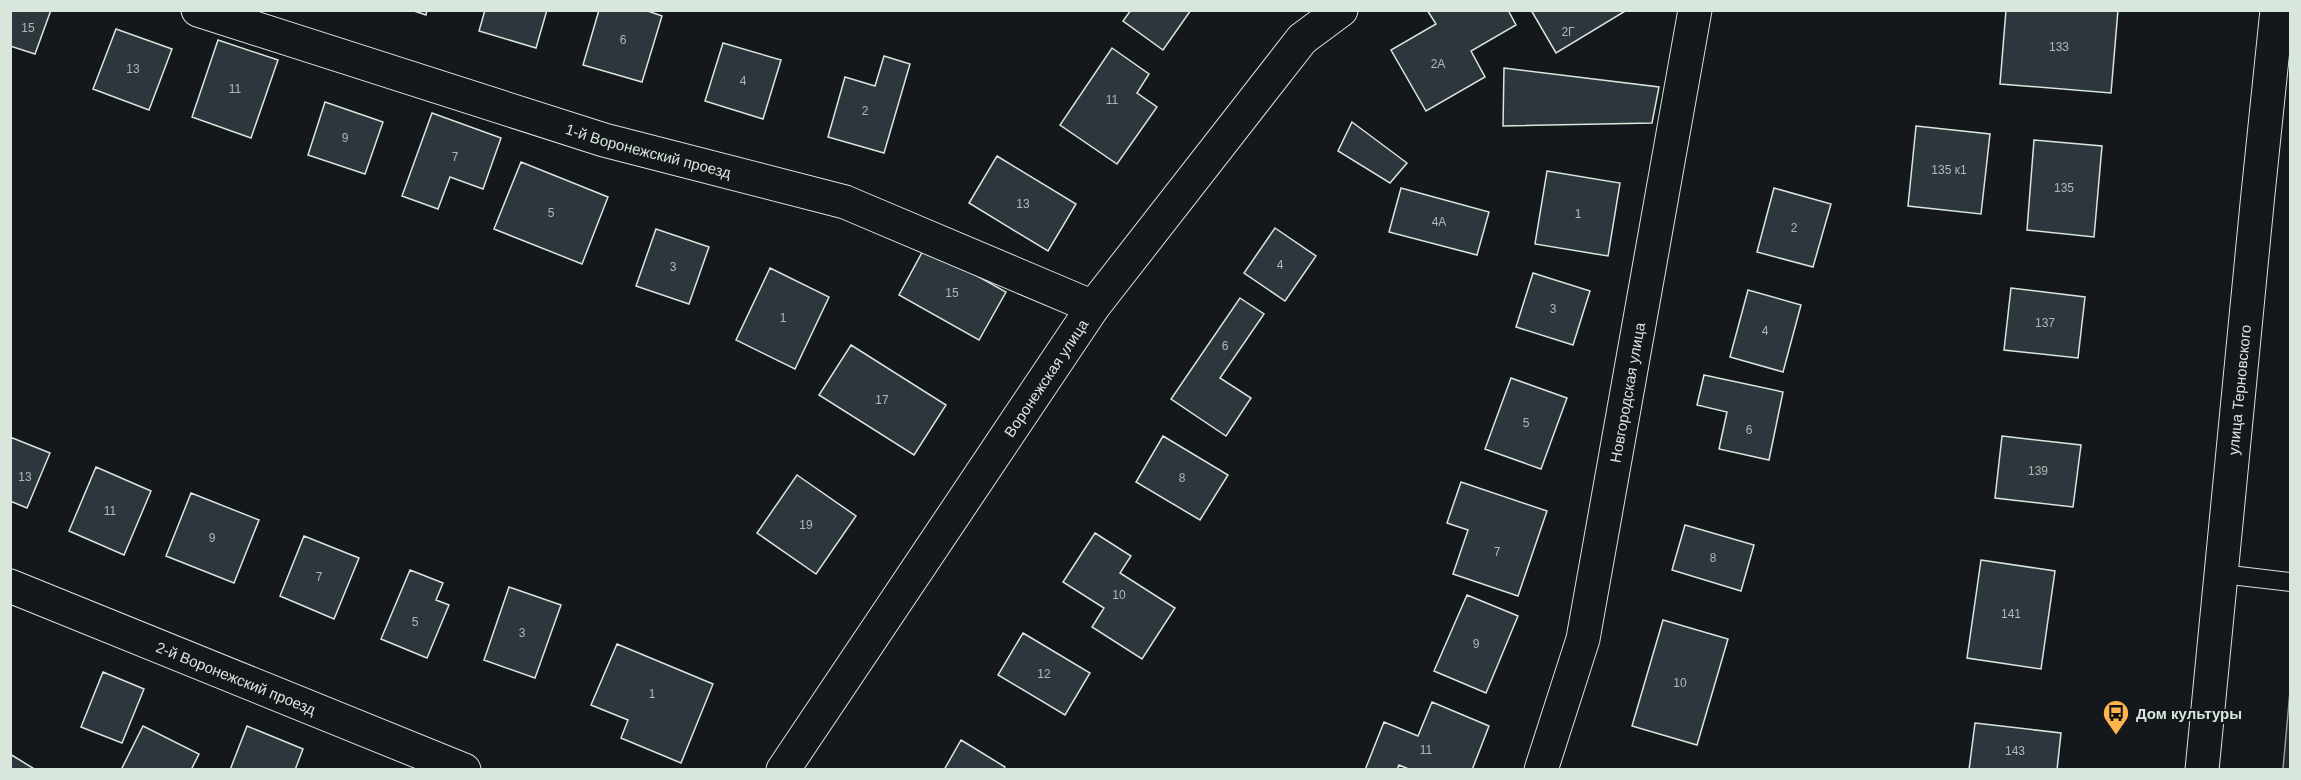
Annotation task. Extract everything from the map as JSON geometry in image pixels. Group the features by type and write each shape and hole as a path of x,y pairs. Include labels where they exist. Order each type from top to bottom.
{"street":[{"name":"1-й Воронежский проезд","path":"198,10 604,140 845,202 1094,307"},
{"name":"Воронежская улица","path":"783,770 1094,307 1302,39 1341,10"},
{"name":"Новгородская улица","path":"1541,770 1582,639 1695,10"},
{"name":"улица Терновского","path":"2202,770 2247,290 2277,10"},
{"name":"2-й Воронежский проезд","path":"10,586 464,770"}],"lane":[{"path":"2222,574 2290,582"}],"shaded area":[{"path":"2290,691 2290,769 2283,769"}],"building":[{"path":"10,10 51,10 35,54 10,46"},
{"path":"411,10 427,10 426,15"},
{"path":"485,10 547,10 536,48 479,31"},
{"path":"599,10 645,10 662,16 642,82 583,65"},
{"path":"1131,10 1191,10 1163,50 1123,21"},
{"path":"1427,10 1508,10 1516,25 1471,51 1485,77 1426,111 1391,50 1436,24"},
{"path":"1531,10 1627,10 1556,53"},
{"path":"2006,10 2118,10 2111,93 2000,84"},
{"path":"116,29 172,49 149,110 93,89"},
{"path":"218,40 278,60 251,138 192,117"},
{"path":"723,43 781,60 763,119 705,101"},
{"path":"1112,48 1149,74 1137,93 1157,107 1117,164 1060,125"},
{"path":"884,56 910,64 884,153 828,137 845,77 875,86"},
{"path":"1504,68 1659,87 1652,123 1503,126"},
{"path":"325,102 383,122 365,174 308,155"},
{"path":"432,113 501,138 483,189 450,177 438,209 402,196"},
{"path":"1352,122 1407,163 1390,183 1338,151"},
{"path":"1916,126 1990,134 1981,214 1908,206"},
{"path":"2034,140 2102,146 2094,237 2027,230"},
{"path":"997,156 1076,204 1048,251 969,203"},
{"path":"521,162 608,197 582,264 494,229"},
{"path":"1547,171 1620,183 1608,256 1535,244"},
{"path":"1401,188 1489,212 1477,255 1389,232"},
{"path":"1774,188 1831,204 1813,267 1757,252"},
{"path":"1275,228 1316,256 1285,301 1244,273"},
{"path":"656,229 709,247 689,304 636,286"},
{"path":"925,247 1006,292 979,340 899,295"},
{"path":"770,268 829,297 795,369 736,340"},
{"path":"1533,273 1590,291 1573,345 1516,327"},
{"path":"2011,288 2085,297 2078,358 2004,350"},
{"path":"1748,290 1801,305 1783,372 1730,357"},
{"path":"1240,298 1264,314 1220,378 1251,398 1226,436 1171,399"},
{"path":"851,345 946,405 914,455 819,395"},
{"path":"1704,375 1783,392 1769,460 1719,449 1727,412 1697,405"},
{"path":"1511,378 1567,398 1541,469 1485,449"},
{"path":"1163,436 1228,475 1200,520 1136,482"},
{"path":"2002,436 2081,445 2073,507 1995,498"},
{"path":"10,437 50,453 27,508 10,501"},
{"path":"96,467 151,491 124,555 69,531"},
{"path":"797,475 856,516 816,574 757,533"},
{"path":"1461,482 1547,511 1518,596 1453,574 1468,530 1447,523"},
{"path":"191,493 259,520 234,583 166,556"},
{"path":"1685,525 1754,545 1741,591 1672,570"},
{"path":"1095,533 1131,556 1120,573 1175,608 1142,659 1092,627 1104,608 1063,582"},
{"path":"304,536 359,558 334,619 280,596"},
{"path":"1981,560 2055,571 2041,669 1967,658"},
{"path":"410,570 443,583 436,600 449,605 427,658 381,639"},
{"path":"509,587 561,605 535,678 484,660"},
{"path":"1467,595 1518,616 1486,693 1434,671"},
{"path":"1663,620 1728,639 1697,745 1632,726"},
{"path":"1023,633 1090,673 1065,715 998,675"},
{"path":"617,644 713,684 681,763 621,738 628,720 591,705"},
{"path":"103,672 144,689 122,743 81,727"},
{"path":"1432,702 1489,726 1472,770 1411,770 1399,765 1397,770 1365,770 1384,722 1418,736"},
{"path":"1975,723 2061,733 2057,770 1969,770"},
{"path":"143,726 199,754 191,770 121,770"},
{"path":"247,726 303,749 295,770 230,770"},
{"path":"961,740 1005,767 1003,770 944,770"},
{"path":"10,754 36,770 10,770"}],"place":[{"name":"Дом культуры","path":"2116,736"}]}
